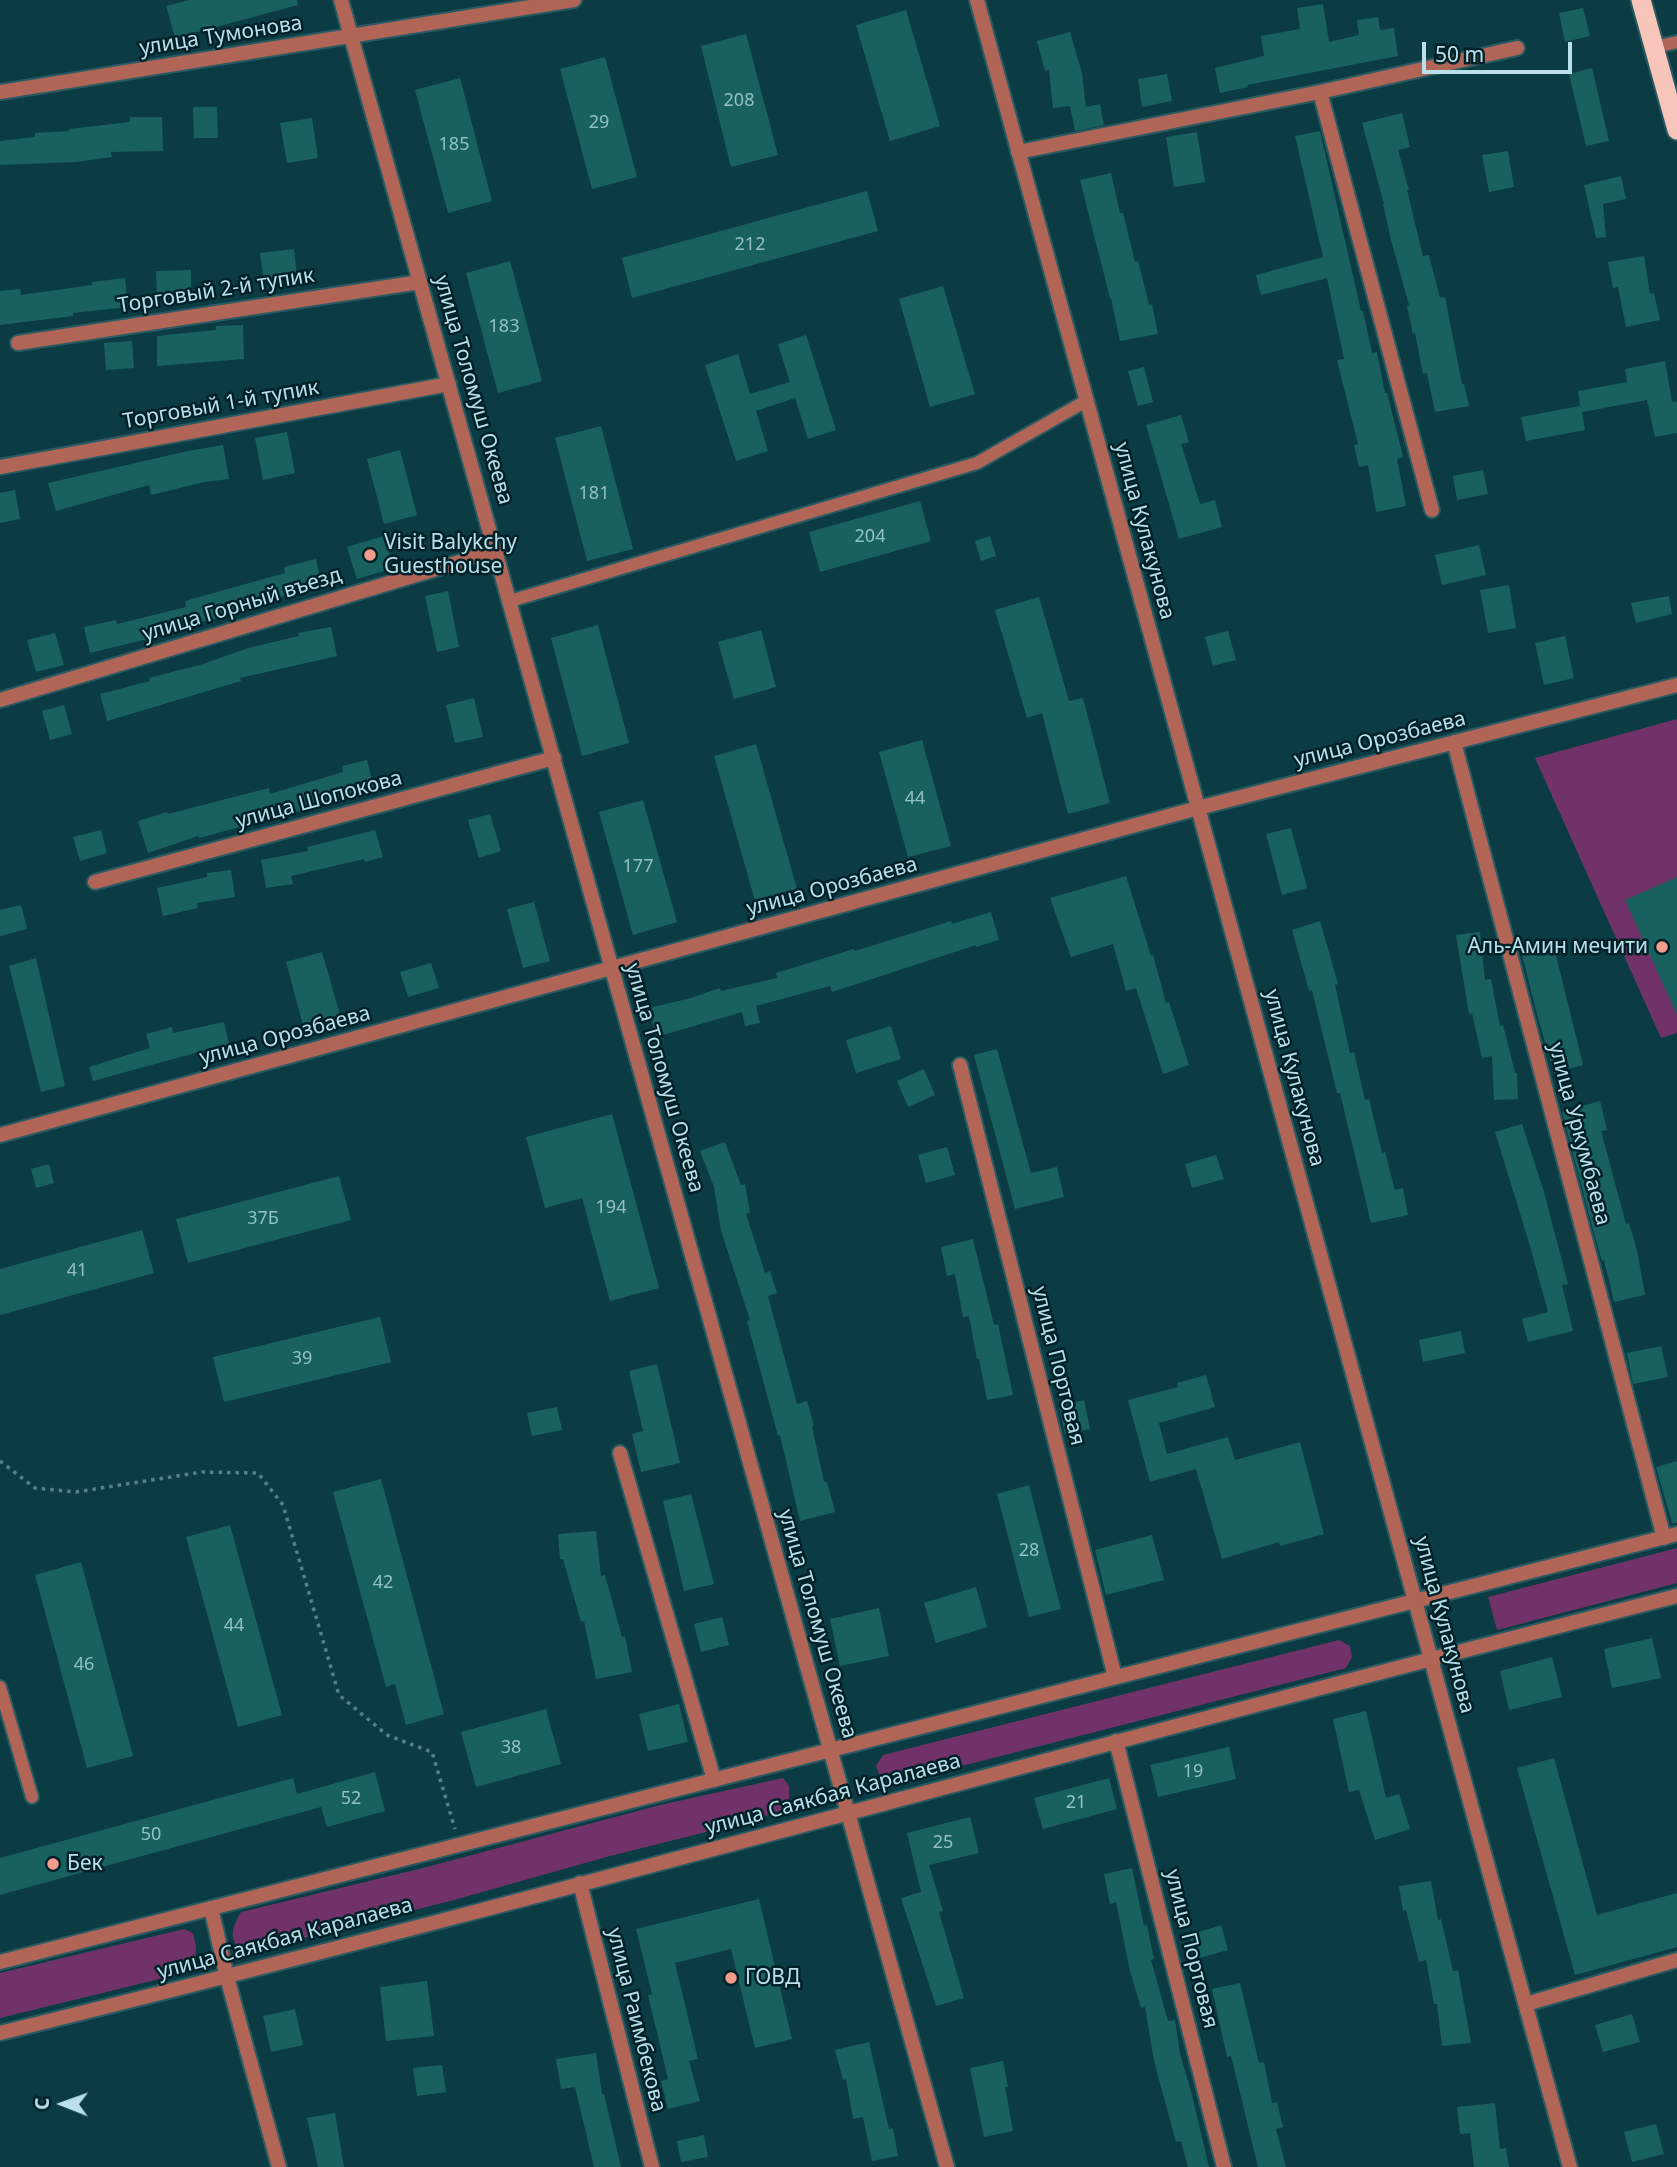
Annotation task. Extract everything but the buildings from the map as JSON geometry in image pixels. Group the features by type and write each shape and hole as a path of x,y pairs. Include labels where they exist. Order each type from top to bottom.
{"highway":[{"path":"1641,0 1677,130"}],"street":[{"name":"улица Толомуш Океева","path":"341,0 947,2167"},
{"name":"улица Тумонова","path":"0,92 573,0"},
{"name":"улица Кулакунова","path":"977,0 1570,2167"},
{"path":"1018,152 1320,92 1517,48"},
{"path":"1320,92 1432,510"},
{"name":"Торговый 2-й тупик","path":"18,342 421,282"},
{"name":"Торговый 1-й тупик","path":"0,467 449,384"},
{"name":"улица Горный въезд","path":"0,700 496,551"},
{"name":"улица Орозбаева","path":"0,1135 1198,808 1677,685"},
{"name":"улица Уркумбаева","path":"1454,742 1670,1536"},
{"name":"улица Шопокова","path":"95,882 554,758"},
{"name":"улица Портовая","path":"960,1065 1115,1677"},
{"path":"620,1453 714,1780"},
{"name":"улица Саякбая Каралаева","path":"0,1962 1670,1536"},
{"name":"улица Саякбая Каралаева","path":"0,2033 227,1977 1431,1658 1677,1596"},
{"name":"улица Портовая","path":"1116,1741 1224,2167"},
{"name":"улица Раимбекова","path":"580,1883 652,2167"},
{"path":"211,1908 279,2167"},
{"path":"1526,2004 1677,1960"}],"lane":[{"path":"1654,47 1677,42"},
{"path":"510,601 977,463 1086,401"},
{"path":"0,1687 32,1797"}],"path":[{"path":"0,1461 35,1488 76,1492 202,1472 258,1473 283,1505 339,1695 387,1735 432,1752 460,1844"}],"shaded area":[{"path":"1677,719 1677,1033 1661,1038 1535,758"},
{"path":"1677,1548 1677,1583 1497,1630 1488,1597"},
{"path":"1339,1640 1350,1646 1352,1657 1346,1668 891,1784 880,1777 876,1766 883,1755"},
{"path":"783,1778 789,1786 789,1800 785,1809 750,1821 252,1951 239,1951 234,1940 234,1927 241,1912 423,1868 660,1805"},
{"path":"184,1929 193,1933 196,1947 195,1964 184,1973 0,2018 0,1973"}],"place":[{"name":"Visit Balykchy Guesthouse","path":"370,555"},
{"name":"Аль-Амин мечити","path":"1662,947"},
{"name":"Бек","path":"53,1864"},
{"name":"ГОВД","path":"731,1978"}]}
